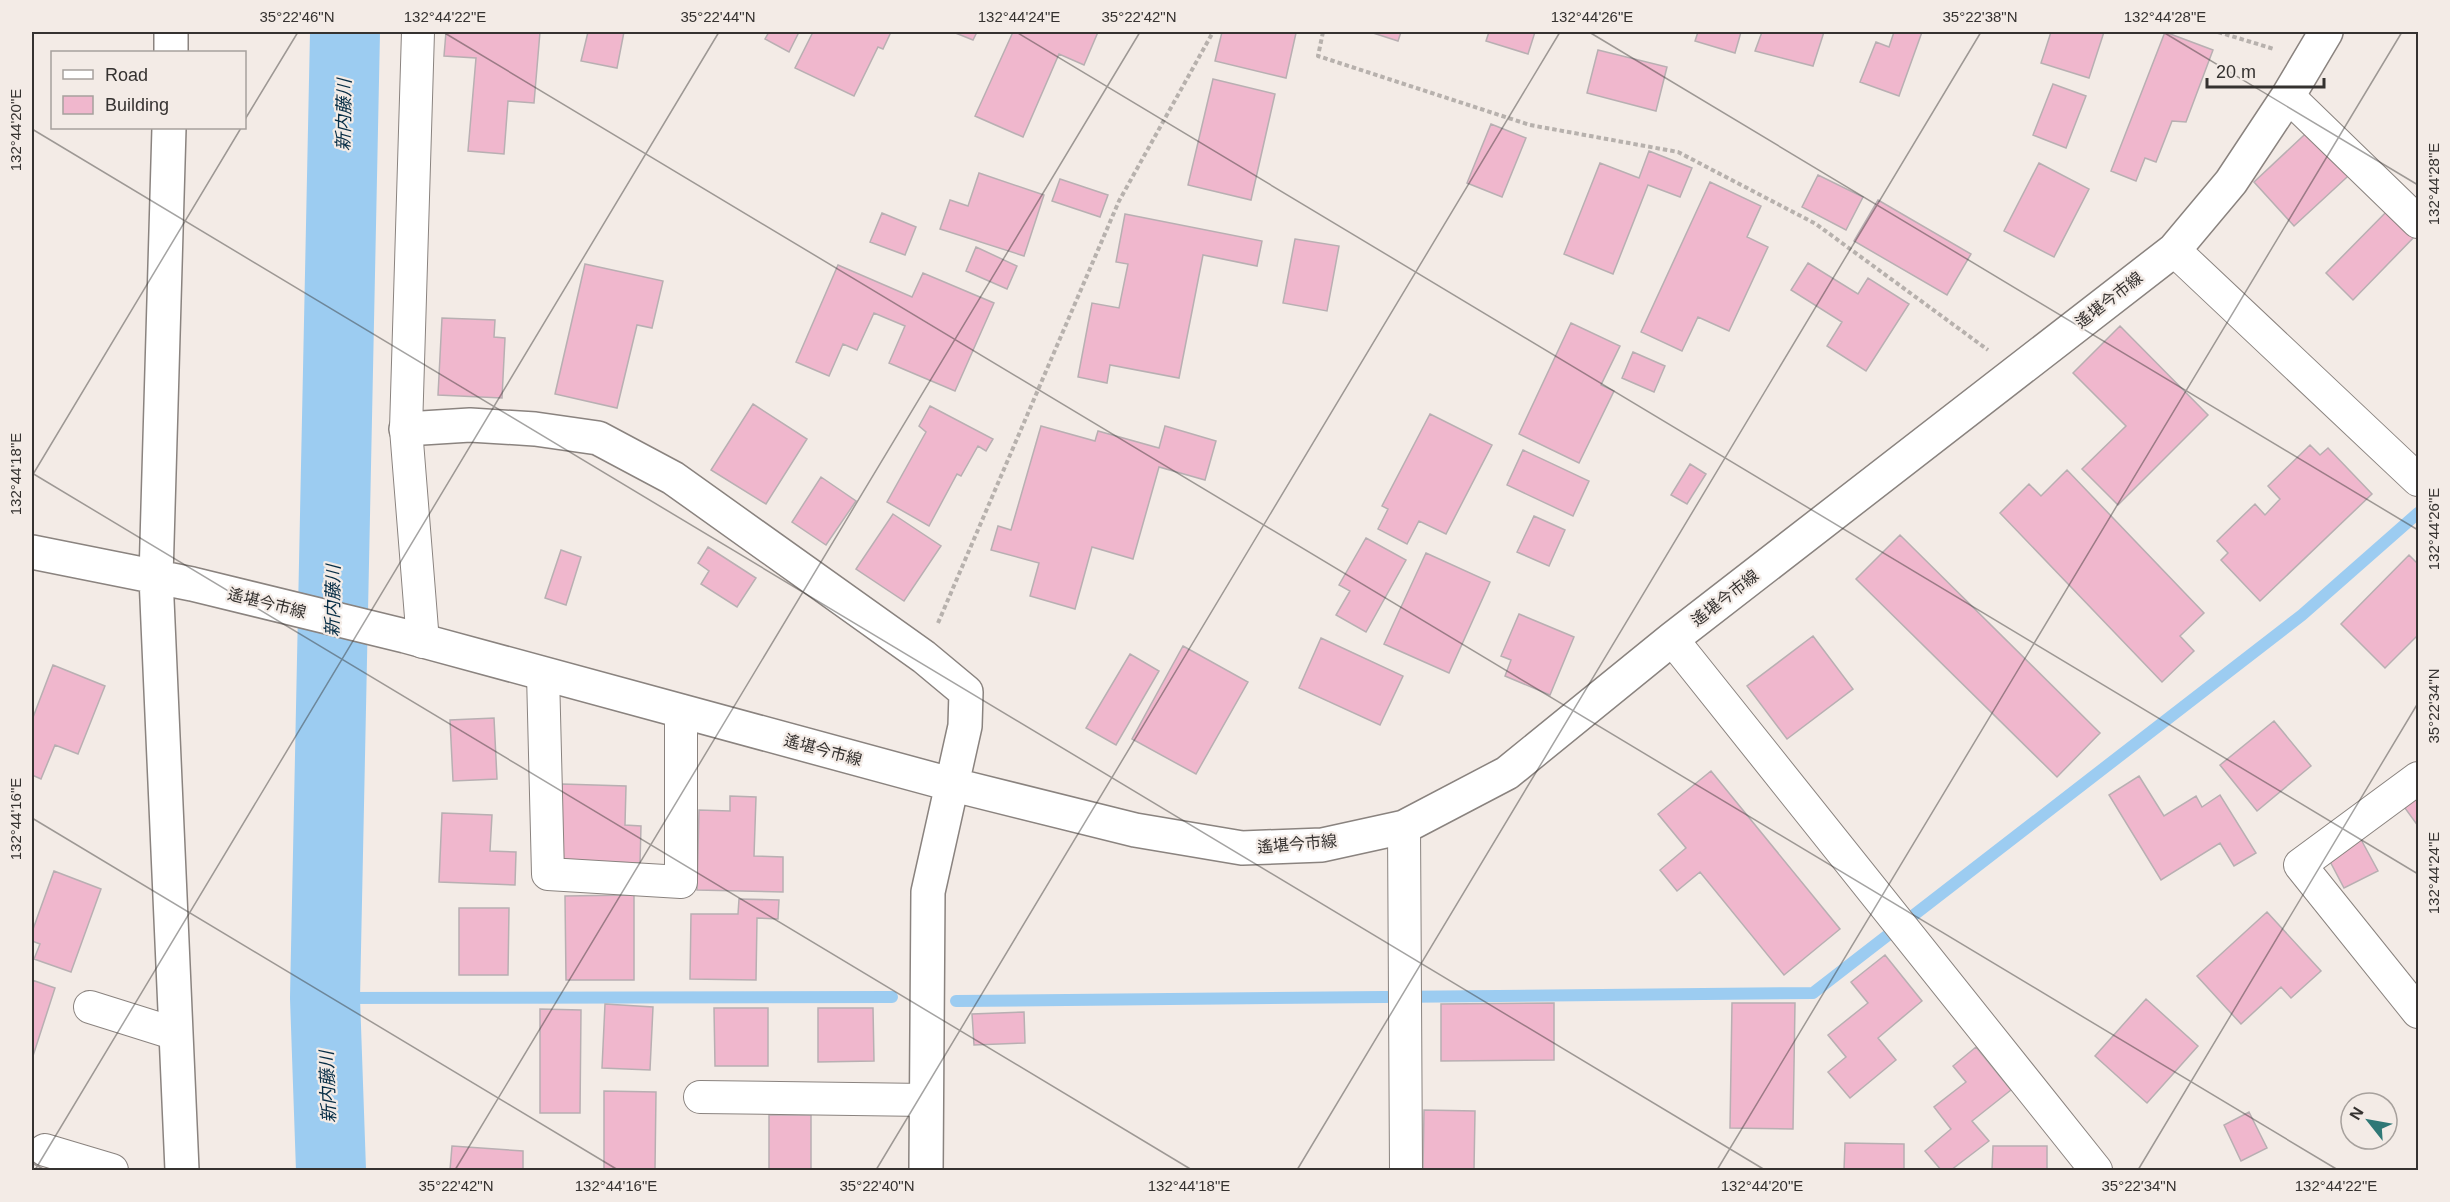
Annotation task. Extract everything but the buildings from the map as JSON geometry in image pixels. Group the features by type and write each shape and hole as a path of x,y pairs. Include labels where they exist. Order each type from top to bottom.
{"main road":[{"path":"171,32 171,51"},
{"name":"遙堪今市線","path":"32,552 192,584 414,639 950,784 1135,830 1242,848 1322,845 1404,826 1507,773 1672,639 2174,250 2231,182 2288,96 2326,32"},
{"path":"169,129 156,577 182,1170"},
{"path":"406,429 470,424 535,429 598,438 673,478 924,657 966,692 965,726 950,784 928,892 926,1170"}],"street":[{"path":"414,639 406,429 418,32"},
{"path":"2288,96 2418,222"},
{"path":"2174,250 2418,480"},
{"path":"1672,639 2096,1170"},
{"path":"543,674 548,874 681,882 681,711"},
{"path":"2418,778 2300,865 2418,1012"},
{"path":"1404,826 1406,1170"},
{"path":"90,1007 176,1034"},
{"path":"700,1097 926,1100"},
{"path":"45,1150 111,1170"}],"path":[{"path":"924,657 1119,201 1213,32"},
{"path":"1323,32 1318,56 1530,124 1678,152 1816,224 2018,372"},
{"path":"2218,32 2310,60"}],"waterway":[{"name":"新内藤川","path":"331,1170 325,998 345,32"},
{"path":"956,1001 1813,993 2302,615 2418,513"},
{"path":"325,998 892,997"}]}
